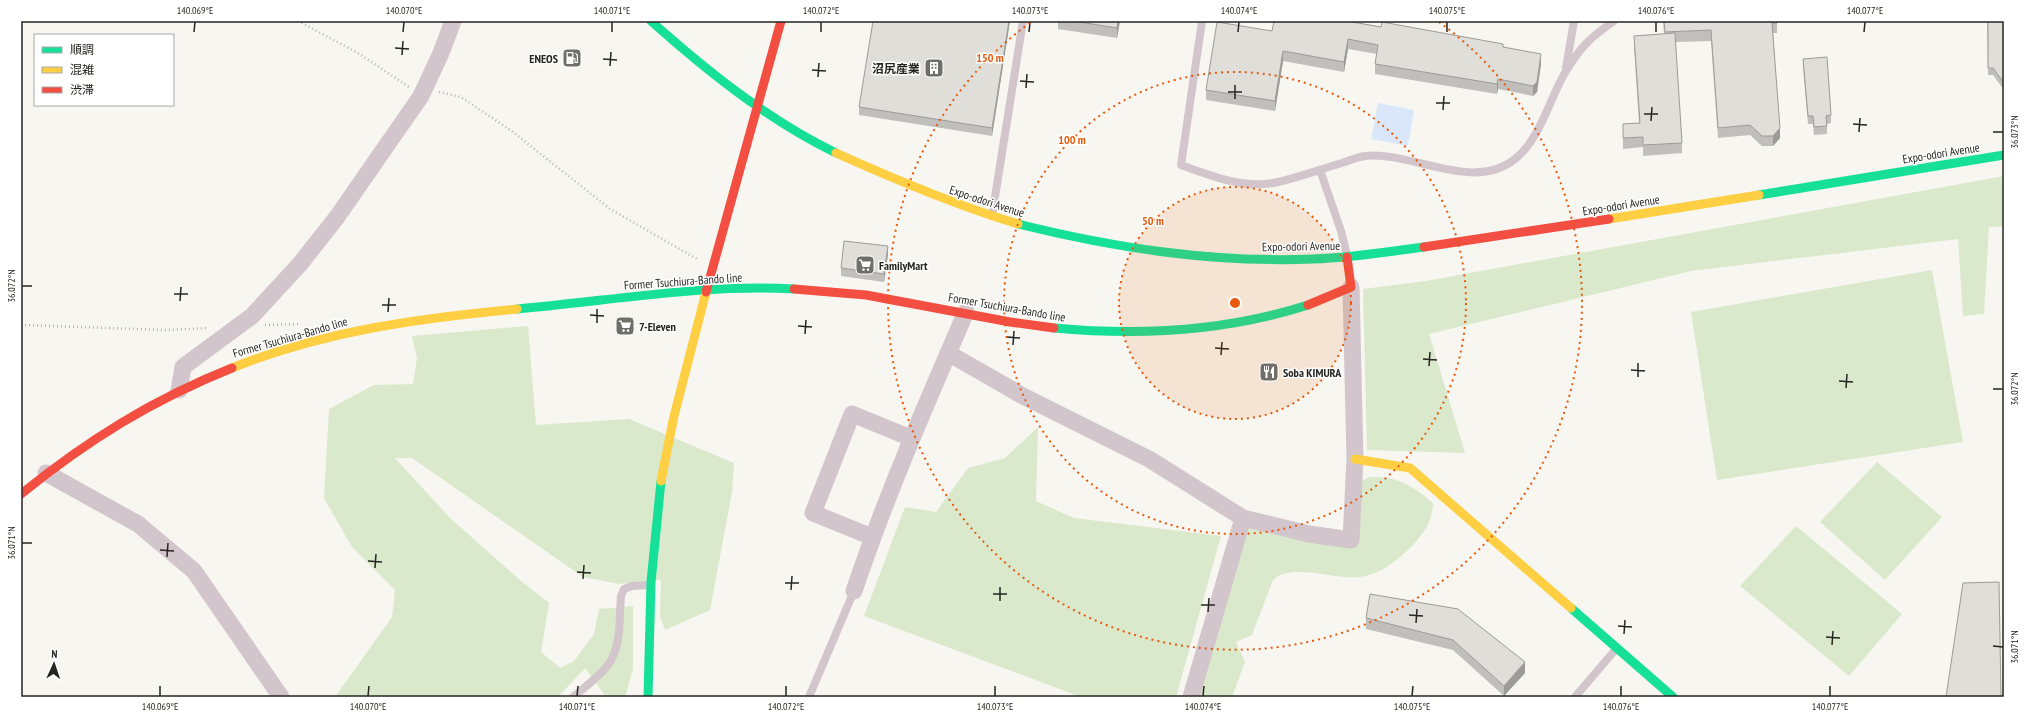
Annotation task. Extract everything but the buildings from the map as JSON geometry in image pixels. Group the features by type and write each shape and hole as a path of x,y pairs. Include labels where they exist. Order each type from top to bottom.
{"street":[{"path":"179,390 183,367 252,316 300,264 337,217 423,92 453,21"},
{"name":"Expo-odori Avenue","path":"651,21 703,66 758,107 802,135 877,172 933,196 992,217 1083,240 1155,252 1226,258 1295,259 1348,257 1539,230 2004,155"},
{"path":"648,697 651,585 655,520 671,427 707,289 781,21"},
{"path":"948,353 1023,396 1149,459 1243,518 1309,534 1351,540 1356,459 1351,287 1348,257"},
{"name":"Former Tsuchiura-Bando line","path":"24,487 131,414 179,390 256,357 329,336 404,321 707,289 767,288 818,290 876,296 966,312 1006,321 1080,331 1116,333 1163,332 1216,327 1257,320 1305,307 1351,287"},
{"path":"854,591 872,537 911,438 966,312"},
{"path":"872,537 813,513 852,414 911,438"},
{"path":"1356,459 1410,468 1673,697"},
{"path":"46,473 138,524 194,571 281,697"},
{"path":"1191,697 1243,518"}],"lane":[{"path":"992,217 1023,21"},
{"path":"1202,21 1181,165 1223,180 1253,184 1276,183 1365,156 1394,158 1456,172 1473,172 1497,169 1515,159 1527,147 1566,71 1586,42 1614,21"},
{"path":"1566,71 1574,21"},
{"path":"1320,170 1341,231 1348,257"},
{"path":"574,697 607,667 614,657 618,641 621,596 624,589 632,586 651,585"},
{"path":"809,697 854,591"},
{"path":"1575,697 1617,648"}],"path":[{"path":"298,21 358,52 423,92 461,97 513,132 610,209 713,268"},
{"path":"261,326 305,324"},
{"path":"21,325 167,330 215,328"}],"green space":[{"path":"2004,176 2004,226 1989,227 1984,314 1963,316 1958,239 1691,271 1429,334 1465,453 1367,450 1363,289 1426,281"},
{"path":"1932,270 1963,442 1717,480 1691,312"},
{"path":"528,326 536,425 629,419 734,463 732,492 710,610 665,630 660,616 661,580 619,584 583,577 412,458 395,458 450,518 521,581 549,603 541,652 560,668 574,661 594,634 599,609 633,606 633,669 625,697 606,697 585,668 558,697 335,697 392,617 395,590 352,547 324,498 329,409 374,385 413,384 417,358 412,336"},
{"path":"1038,427 1036,501 1074,518 1221,536 1176,697 1081,697 864,616 905,507 936,512 968,468 1005,458"},
{"path":"1877,462 1942,517 1885,580 1820,522"},
{"path":"1369,477 1388,478 1404,483 1418,491 1433,503 1431,516 1421,535 1413,545 1395,561 1381,570 1367,576 1349,577 1291,572 1281,575 1273,580 1252,635 1236,642 1245,662 1232,697 1197,697 1244,530 1251,526 1356,546 1360,482"},
{"path":"1796,526 1902,614 1849,676 1740,586"}],"water":[{"path":"1378,103 1414,110 1408,146 1371,139"}],"traffic: fast":[{"path":"651,21 716,76 762,110 811,140 836,153"},
{"path":"1759,195 2004,155"},
{"path":"1018,224 1054,233 1127,247 1238,259 1275,260 1327,258 1424,247"},
{"path":"517,309 690,291 759,288 794,289"},
{"path":"1054,328 1118,332 1182,330 1245,321 1308,305"},
{"path":"648,697 651,582 661,481"},
{"path":"1571,608 1673,697"}],"traffic: slow":[{"path":"836,153 926,192 971,209 1018,224"},
{"path":"1609,219 1759,195"},
{"path":"661,481 674,416 706,292"},
{"path":"232,368 266,355 337,335 408,322 517,309"},
{"path":"1355,459 1410,468 1571,608"}],"traffic: jam":[{"path":"706,292 781,21"},
{"path":"1424,247 1609,219"},
{"path":"1308,305 1351,287 1347,257"},
{"path":"794,289 866,295 1010,322 1054,328"},
{"path":"21,494 71,456 122,423 175,394 232,368"}],"place":[{"name":"ENEOS","path":"572,58"},
{"name":"沼尻産業","path":"934,68"},
{"name":"FamilyMart","path":"865,265"},
{"name":"7-Eleven","path":"625,326"},
{"name":"Soba KIMURA","path":"1269,372"}]}
